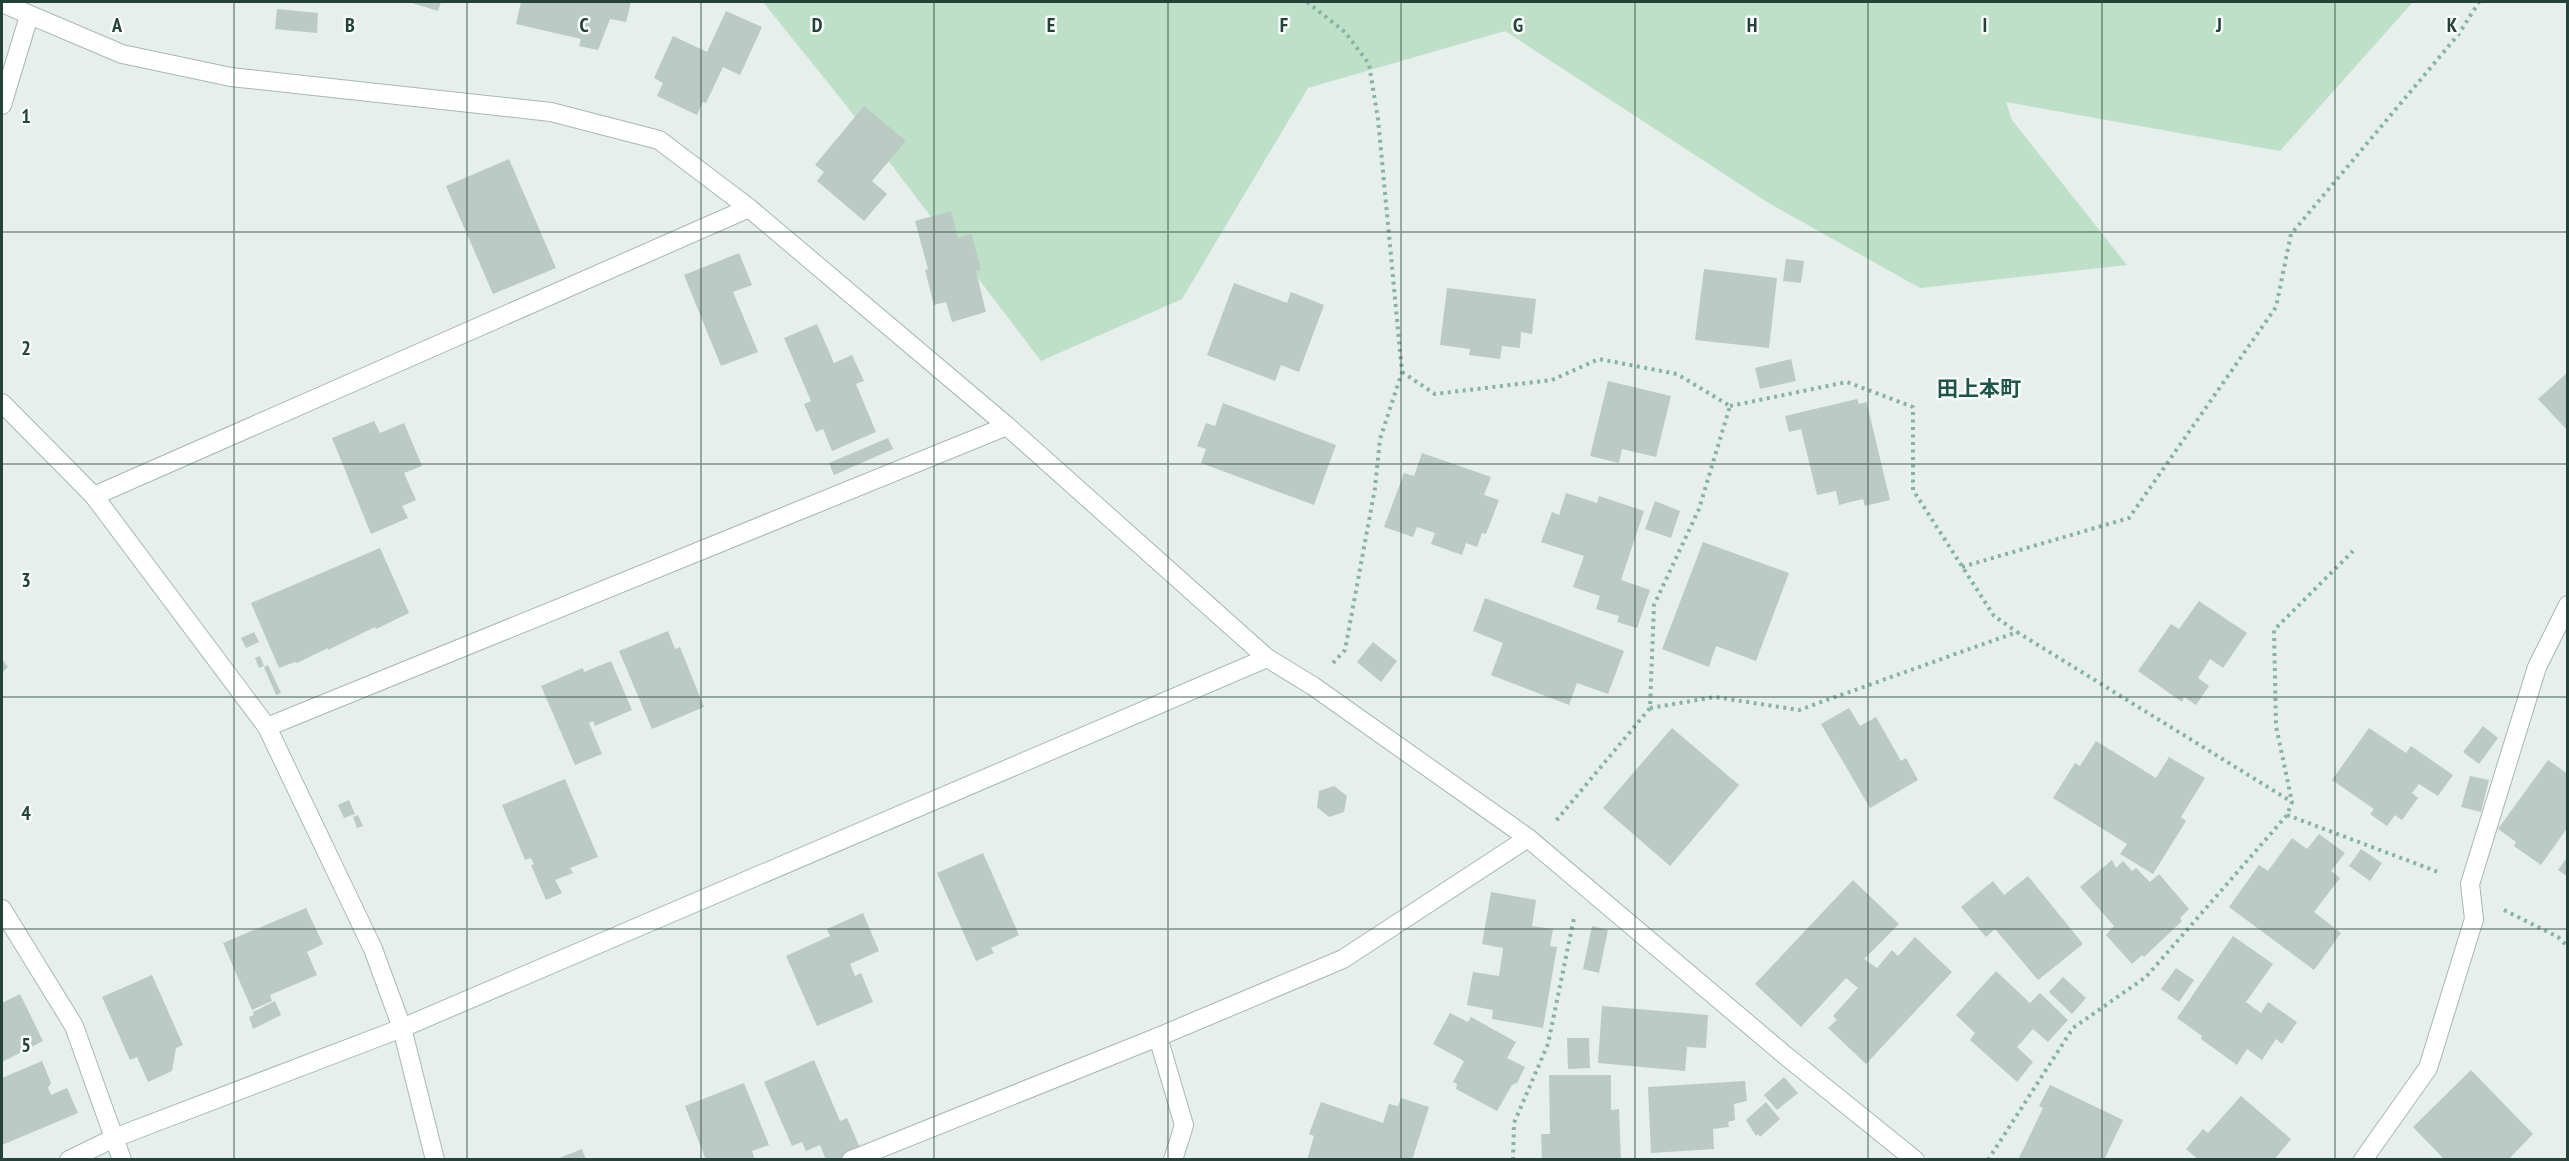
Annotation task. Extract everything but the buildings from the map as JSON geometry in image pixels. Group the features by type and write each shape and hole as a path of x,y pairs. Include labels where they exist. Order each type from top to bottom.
{"street":[{"path":"2,3 122,54 231,77 551,112 659,140 748,208 1007,426 1267,658 1313,687 1527,838 1786,1056 1915,1160"},
{"path":"2,105 29,16"},
{"path":"94,496 748,208"},
{"path":"2,403 94,496 267,726 373,949 402,1028 435,1160"},
{"path":"267,726 1007,426"},
{"path":"2363,1160 2428,1068 2475,919 2470,884 2537,667 2568,606"},
{"path":"69,1160 114,1138 402,1028 1267,658"},
{"path":"851,1160 1158,1037 1343,959 1527,838"},
{"path":"2,909 74,1026 122,1160"},
{"path":"1158,1037 1184,1125 1173,1160"}],"path":[{"path":"1307,2 1345,32 1369,63 1378,119 1402,372 1380,439 1375,488 1345,650 1313,687"},
{"path":"1962,567 2129,518 2276,307 2291,234 2458,35 2479,2"},
{"path":"1402,372 1435,394 1552,380 1599,359 1677,374 1730,406 1847,382 1912,407 1913,490 1994,616 2292,802"},
{"path":"1527,838 1556,821 1650,708 1654,604 1699,509 1730,406"},
{"path":"1989,1160 2073,1028 2146,977 2287,815 2292,802 2276,726 2274,630 2353,551"},
{"path":"1650,708 1715,697 1799,711 2017,632"},
{"path":"2287,815 2470,884 2494,904 2558,937 2568,947"},
{"path":"1513,1160 1514,1123 1548,1044 1580,882"}],"green space":[{"path":"763,2 2413,2 2280,151 2006,102 2012,120 2127,265 1920,288 1767,202 1505,31 1308,88 1182,299 1041,361 845,104"}],"district":[{"name":"田上本町","path":"1979,389"}]}
